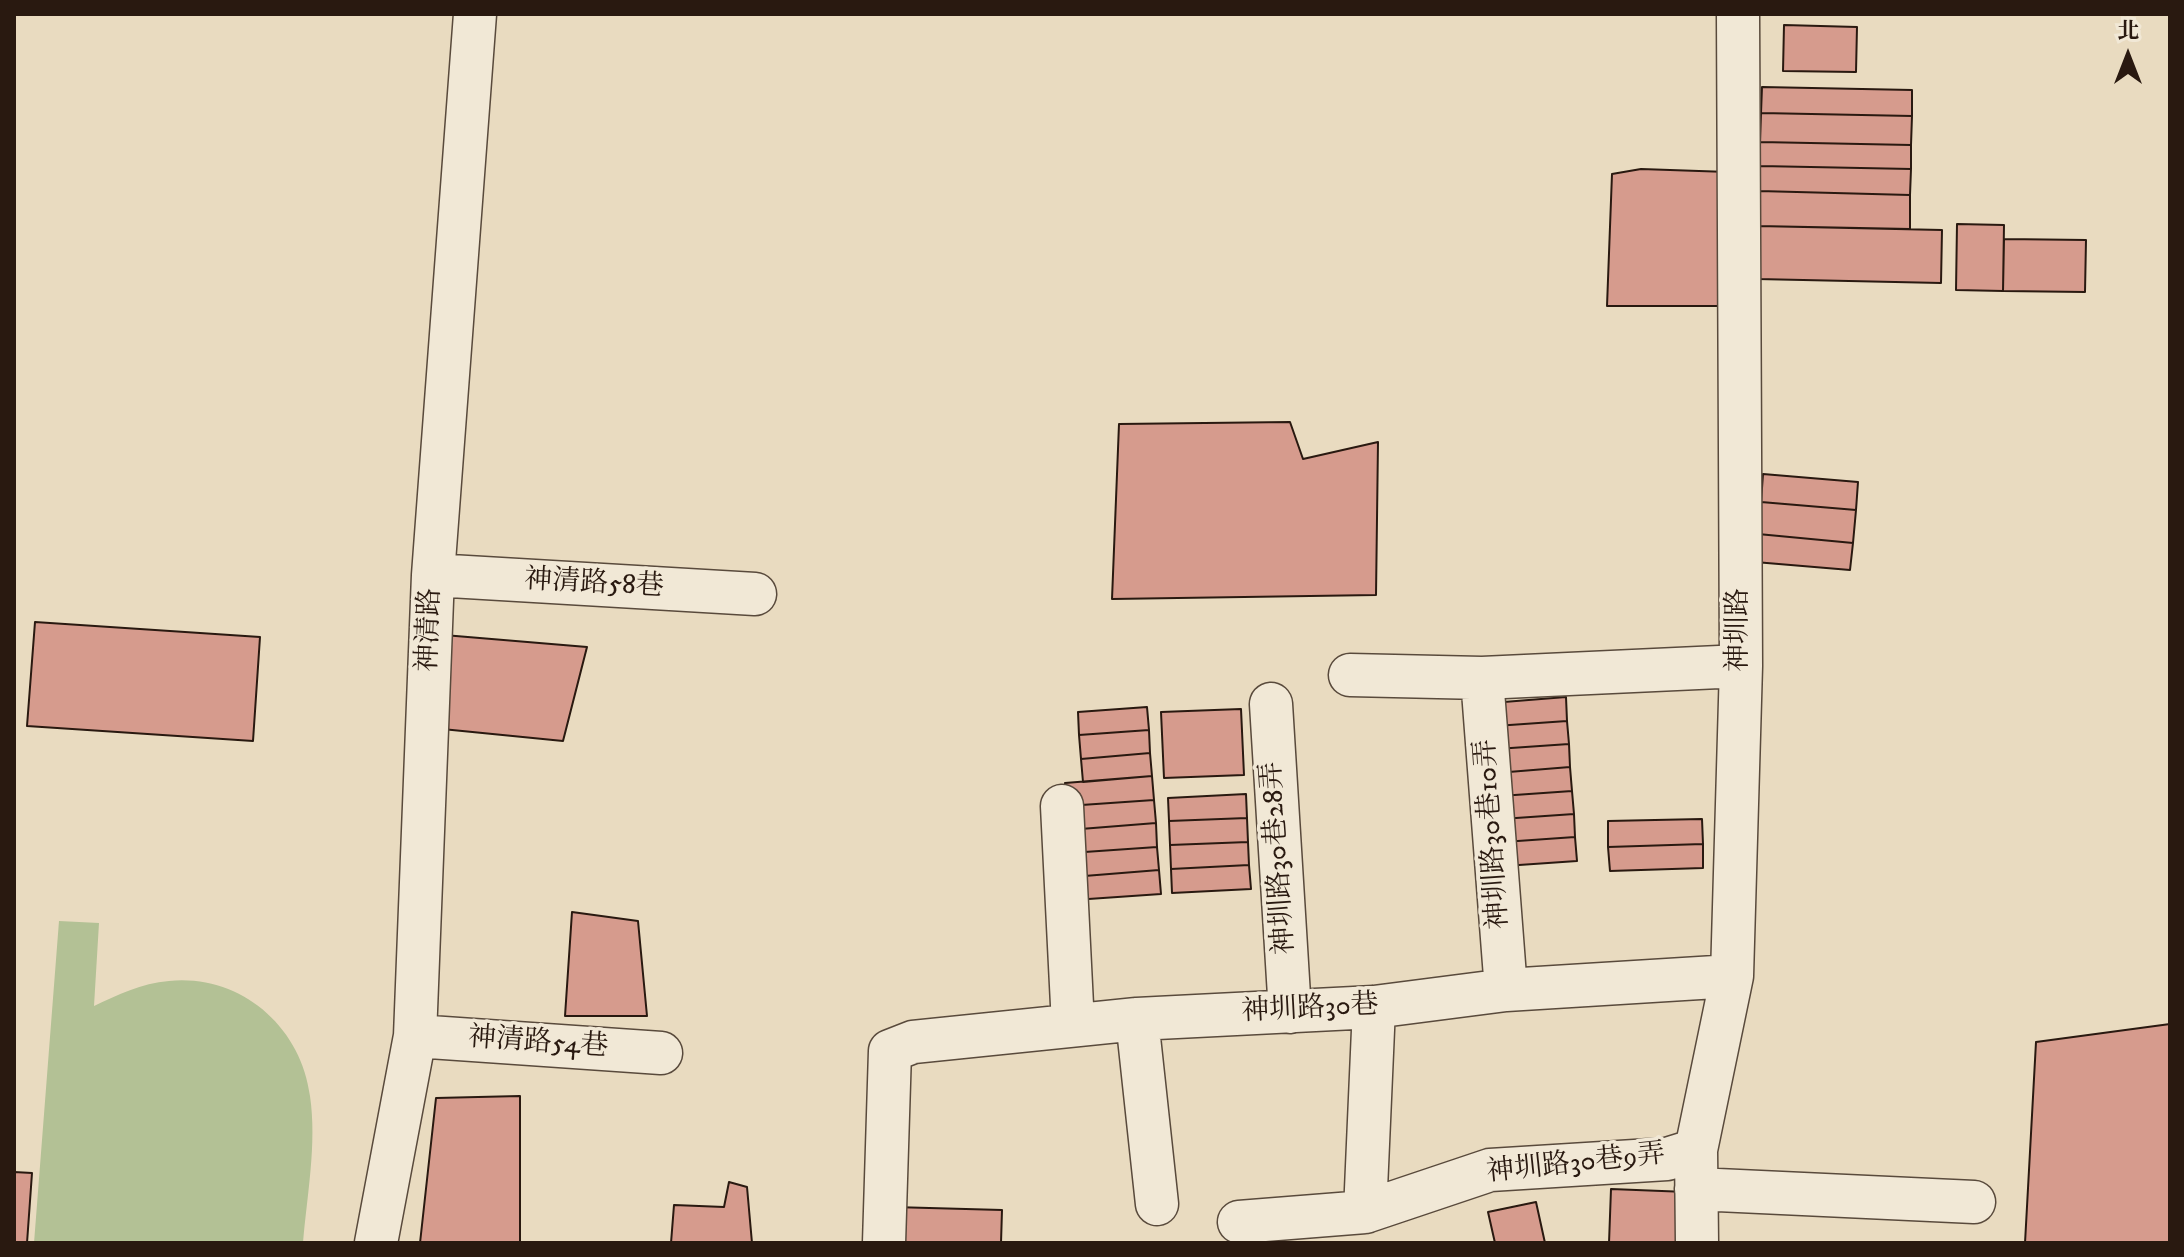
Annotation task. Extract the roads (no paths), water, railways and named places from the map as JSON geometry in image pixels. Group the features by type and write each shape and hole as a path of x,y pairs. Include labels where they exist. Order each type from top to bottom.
{"street":[{"name":"神清路","path":"376,1243 415,1036 433,575 475,14"},
{"name":"神圳路","path":"1697,1243 1696,1169 1732,976 1741,666 1738,14"},
{"name":"神清路58巷","path":"433,575 755,594"},
{"path":"1350,675 1482,678 1741,666"},
{"name":"神圳路30巷10弄","path":"1482,678 1506,990"},
{"name":"神圳路30巷28弄","path":"1271,704 1290,1012"},
{"path":"1062,806 1073,1025"},
{"name":"神圳路30巷","path":"884,1243 890,1051 913,1042 1137,1019 1374,1007 1506,990 1732,976"},
{"path":"1365,1212 1374,1007"},
{"path":"1137,1019 1157,1204"},
{"name":"神清路54巷","path":"415,1036 661,1053"},
{"name":"神圳路30巷9弄","path":"1239,1222 1365,1212 1490,1170 1667,1159 1696,1169 1974,1202"}]}
